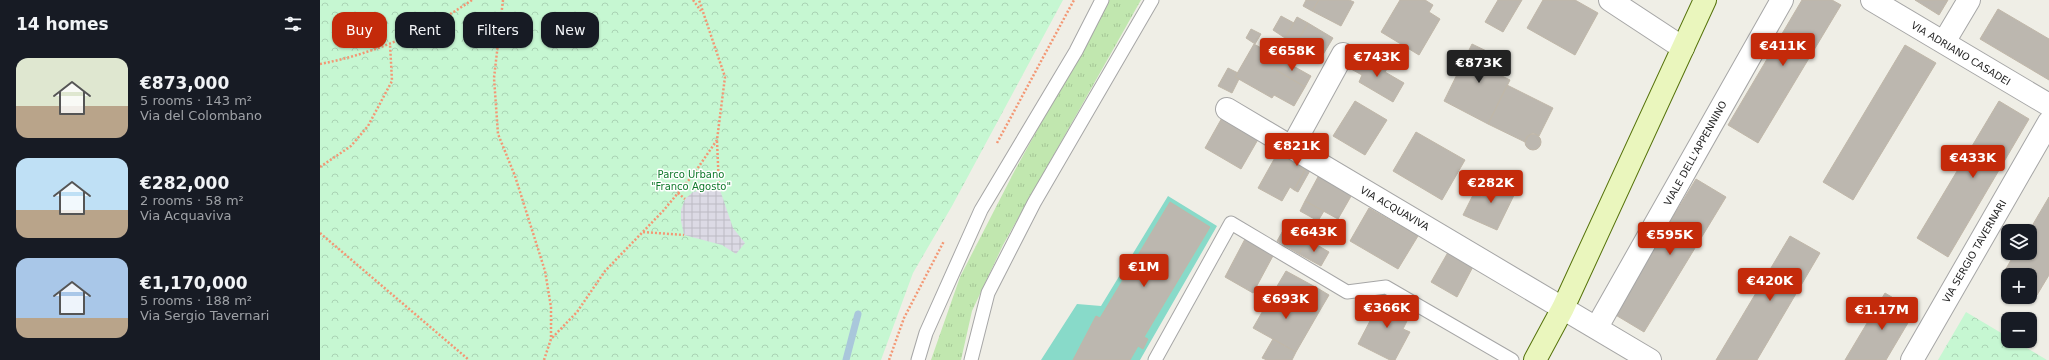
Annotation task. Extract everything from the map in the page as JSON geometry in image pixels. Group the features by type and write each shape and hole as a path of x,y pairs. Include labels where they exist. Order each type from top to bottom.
{"main road":[{"path":"1535,360 1563,308 1705,0"}],"street":[{"path":"1610,0 1684,48"},
{"name":"VIALE DELL'APPENNINO","path":"1597,327 1782,0"},
{"name":"VIA ADRIANO CASADEI","path":"1872,0 2049,105"},
{"path":"1944,42 1969,0"},
{"path":"1292,147 1343,54"},
{"name":"VIA ACQUAVIVA","path":"1227,109 1597,327 1650,360"},
{"name":"VIA SERGIO TAVERNARI","path":"1912,360 2049,122"}],"lane":[{"path":"918,360 926,333 981,210 1076,51 1102,0"},
{"path":"971,360 988,293 1034,202 1152,0"},
{"path":"1155,360 1231,223 1347,292 1386,287 1512,360"}],"path":[{"path":"320,64 345,59 390,44 425,27 472,0"},
{"path":"503,0 494,78 498,134 515,176 545,271 552,307 551,340 544,360"},
{"path":"692,0 701,11"},
{"path":"699,0 701,11 725,77 717,140 718,186"},
{"path":"320,167 351,146 368,126 392,81 390,44"},
{"path":"551,340 577,312 605,271 693,175 717,140"},
{"path":"678,193 685,199"},
{"path":"642,232 684,235"},
{"path":"320,233 469,360"}],"green space":[{"name":"Parco Urbano \"Franco Agosto\"","path":"320,0 1063,0 952,206 913,273 881,360 320,360"},
{"path":"1109,0 1141,0 1003,245 972,311 961,360 931,360 960,277 1015,170"},
{"path":"1966,312 2001,333 2001,348 2027,348 2047,360 1938,360"}],"shaded area":[{"path":"719,187 733,228 745,243 736,254 722,245 684,235 681,221 681,210 685,199 693,192"},
{"path":"1168,196 1217,226 1140,360 1041,360 1077,304 1101,306"}],"building":[{"path":"1306,0 1319,0 1312,11 1303,6"},
{"path":"1319,0 1349,0 1354,2 1341,26 1312,11"},
{"path":"1400,0 1425,0 1433,5 1429,12 1440,19 1419,55 1381,32"},
{"path":"1498,0 1522,0 1503,32 1485,22"},
{"path":"1543,0 1575,0 1598,13 1575,55 1527,28"},
{"path":"1802,0 1832,0 1841,5 1758,143 1728,125"},
{"path":"1915,0 1948,0 1939,15"},
{"path":"1998,9 2049,39 2049,80 1980,39"},
{"path":"1281,16 1294,23 1285,38 1273,30"},
{"path":"1297,17 1308,23 1296,44 1285,38"},
{"path":"1308,23 1333,38 1321,58 1296,44"},
{"path":"1251,29 1261,34 1255,44 1246,38"},
{"path":"1254,44 1279,58 1273,68 1305,87 1294,106 1274,95 1272,98 1235,77"},
{"path":"1472,44 1507,61 1500,75 1510,80 1488,124 1444,101"},
{"path":"1905,45 1936,63 1853,200 1823,182"},
{"path":"1359,53 1387,69 1385,72 1404,83 1393,102 1359,82 1362,75 1351,69"},
{"path":"1279,58 1311,76 1305,87 1273,68"},
{"path":"1228,68 1238,73 1235,77 1239,79 1232,93 1218,86"},
{"path":"1507,85 1553,108 1539,136 1533,133 1528,136 1525,142 1488,124"},
{"path":"1355,101 1387,120 1365,155 1333,136"},
{"path":"1999,101 2029,119 1948,257 1917,238"},
{"path":"1223,116 1260,136 1241,169 1205,148"},
{"path":"1416,132 1465,160 1442,200 1393,171"},
{"path":"1533,134 1539,136 1541,142 1539,148 1533,150 1527,148 1525,142 1527,136"},
{"path":"1281,149 1312,167 1298,192 1294,190 1305,170 1277,154"},
{"path":"1277,154 1305,170 1294,190 1290,187 1282,201 1258,188"},
{"path":"1319,175 1354,191 1338,219 1305,201"},
{"path":"1492,176 1517,189 1497,230 1463,215 1474,193 1482,197"},
{"path":"1696,179 1726,197 1644,332 1614,314"},
{"path":"2049,197 2049,275 2037,295 2037,268 2006,268 2011,260 2037,260 2037,224 2033,224"},
{"path":"1305,201 1324,211 1318,221 1300,211"},
{"path":"1170,202 1210,227 1144,337 1148,339 1143,349 1138,346 1130,360 1073,360 1096,316 1100,318"},
{"path":"1369,208 1418,236 1398,269 1350,241"},
{"path":"1285,227 1307,239 1299,254 1277,241"},
{"path":"1790,236 1820,253 1757,360 1716,360"},
{"path":"1245,239 1274,254 1253,293 1225,277"},
{"path":"1307,239 1329,252 1321,266 1299,254"},
{"path":"1451,247 1476,261 1457,297 1431,282"},
{"path":"1286,271 1319,289 1309,306 1276,288"},
{"path":"1276,288 1319,312 1296,352 1253,328"},
{"path":"1319,289 1329,295 1319,312 1309,306"},
{"path":"1885,293 1915,311 1886,360 1845,360"},
{"path":"1384,294 1413,309 1403,329 1410,332 1395,360 1390,360 1358,344"},
{"path":"1273,339 1296,352 1292,360 1267,360 1262,358"}],"waterway":[{"path":"846,360 858,314"}]}
